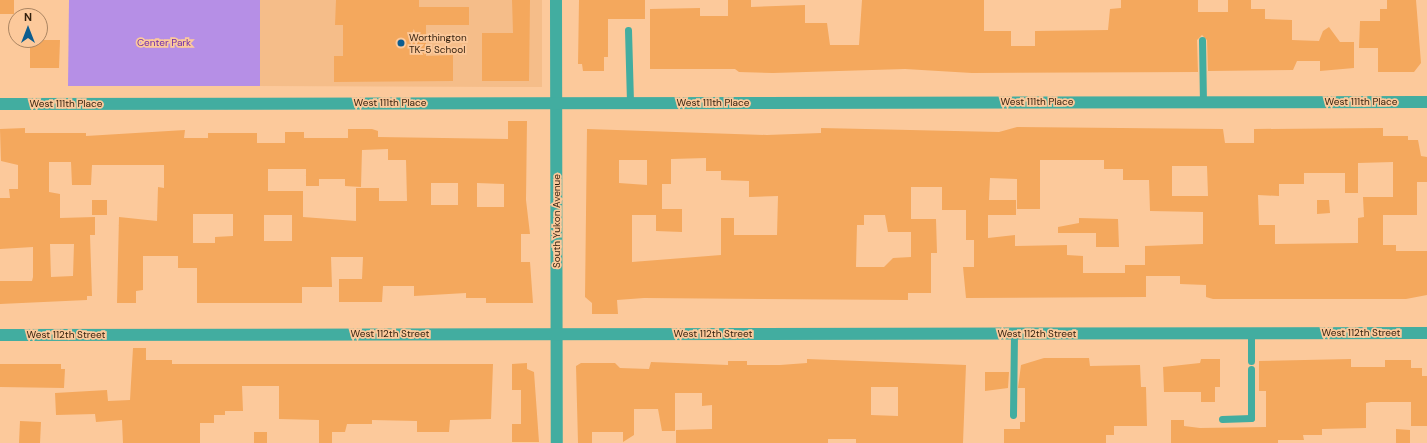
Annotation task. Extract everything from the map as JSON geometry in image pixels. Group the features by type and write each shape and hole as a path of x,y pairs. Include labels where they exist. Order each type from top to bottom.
{"street":[{"name":"South Yukon Avenue","path":"556,0 558,334 557,443"},
{"name":"West 111th Place","path":"0,104 1427,102"},
{"name":"West 112th Street","path":"0,335 1427,333"}],"lane":[{"path":"628,30 630,103"},
{"path":"1202,40 1203,102"},
{"path":"1251,333 1251,361"},
{"path":"1013,415 1014,334"},
{"path":"1222,418 1251,418 1252,369"}],"shaded area":[{"name":"Worthington TK-5 School","path":"260,0 542,0 542,87 260,86"}],"green space":[{"name":"Center Park","path":"69,0 260,0 260,86 68,86"}],"building":[{"path":"0,0 14,0 14,8 8,8 8,14 0,14"},
{"path":"336,0 419,0 419,7 469,7 469,25 426,25 426,56 453,55 453,81 334,82 334,56 343,56 343,25 335,25"},
{"path":"512,0 530,0 529,81 482,81 482,33 513,33"},
{"path":"579,0 645,0 645,19 608,19 608,57 604,57 604,71 583,71 582,64 578,64"},
{"path":"728,0 751,0 751,7 805,5 805,23 827,23 830,45 859,45 862,0 984,0 984,31 1011,31 1011,46 1035,46 1035,31 1108,30 1110,9 1121,8 1121,0 1198,0 1198,12 1228,12 1228,0 1251,0 1251,9 1265,9 1265,19 1292,20 1292,40 1319,41 1323,31 1329,27 1340,42 1354,42 1354,68 1320,71 1320,61 1297,61 1293,70 1208,71 1207,40 1202,35 1197,40 1198,72 972,73 905,69 773,73 739,72 735,69 650,69 650,9 700,8 700,16 728,16"},
{"path":"1387,0 1416,0 1421,63 1414,72 1378,72 1378,48 1359,48 1360,21 1380,21 1380,9 1387,9"},
{"path":"48,40 60,40 59,68 30,68 30,48 48,48"},
{"path":"508,121 527,121 526,200 530,234 521,234 521,262 530,262 533,303 486,303 486,298 466,298 466,293 414,296 414,286 383,286 382,302 339,302 339,279 362,279 363,257 331,257 332,287 302,287 302,303 197,303 197,268 178,268 178,256 143,256 143,290 136,291 136,303 117,303 119,217 157,221 158,187 164,188 164,165 92,165 91,185 72,185 71,162 49,162 49,192 60,194 60,218 95,217 95,235 90,235 92,296 87,296 87,300 0,304 0,281 32,281 33,247 0,249 0,198 10,198 9,189 18,189 18,165 1,161 0,129 25,128 25,133 86,133 86,136 185,130 184,138 208,138 208,133 257,133 257,143 285,143 285,132 304,132 304,138 348,138 348,129 372,129 378,131 378,137 508,139","holes":["388,149 388,160 406,160 407,201 379,201 379,188 356,188 356,221 303,217 303,191 268,191 268,169 306,169 306,186 319,186 319,179 345,179 345,186 361,187 362,150","431,183 458,183 458,205 431,205","477,183 504,184 504,207 477,207","193,214 233,214 233,236 215,237 215,243 193,243","264,215 292,215 292,241 264,241","50,244 74,244 73,276 51,277"]},
{"path":"1017,127 1223,129 1225,143 1254,143 1254,129 1383,128 1383,136 1408,136 1408,140 1418,140 1421,156 1427,157 1427,182 1417,182 1417,215 1383,215 1383,245 1396,245 1396,251 1427,251 1427,295 1406,299 1213,299 1206,297 1206,285 1180,284 1180,276 1146,276 1146,297 966,298 963,267 974,267 974,240 966,240 966,210 942,210 942,187 911,187 911,219 936,219 937,253 931,253 931,293 908,293 908,300 644,298 617,300 618,314 592,314 592,303 585,297 587,129 767,135 821,133 821,128 999,132","holes":["706,158 706,171 721,171 721,180 749,181 749,197 778,196 777,235 734,235 734,218 721,218 721,255 632,262 632,215 656,215 656,231 682,232 682,209 662,209 662,184 671,184 671,159","619,160 647,160 647,185 619,183","1040,160 1104,160 1104,169 1123,169 1123,180 1149,180 1150,211 1203,212 1203,244 1145,246 1145,265 1125,265 1125,273 1083,273 1083,256 1067,255 1067,245 1015,246 1015,235 988,238 988,215 1016,215 1016,200 989,200 990,178 1017,179 1017,209 1040,209","1393,162 1393,197 1363,197 1364,217 1358,218 1358,243 1275,244 1275,225 1259,225 1258,195 1279,196 1279,184 1304,184 1304,173 1345,173 1345,193 1358,193 1358,163","1172,166 1207,166 1208,196 1172,196","864,215 885,215 888,232 911,232 911,257 893,258 884,267 856,267 857,225 864,225"]},
{"path":"92,200 107,200 107,215 92,215"},
{"path":"1317,200 1329,200 1330,213 1317,214"},
{"path":"1079,218 1118,219 1119,247 1096,247 1096,233 1058,233 1058,227 1079,223"},
{"path":"133,348 146,348 146,360 172,360 172,364 493,364 491,419 450,420 449,432 417,432 417,421 372,420 372,424 347,424 345,432 332,432 332,443 319,443 319,420 279,419 279,386 242,386 243,411 225,411 225,415 214,415 214,423 200,423 200,443 123,443 122,420 96,422 95,414 56,415 55,393 107,390 108,401 130,400"},
{"path":"1044,358 1089,358 1090,366 1140,365 1141,387 1146,387 1147,426 1114,426 1114,435 1106,435 1106,443 1004,443 1004,429 1020,429 1020,422 1025,422 1025,388 1018,388 1021,365"},
{"path":"807,359 966,365 963,443 856,443 856,439 828,439 828,443 676,443 676,430 712,429 712,405 702,406 702,393 675,393 675,431 662,431 658,409 634,409 634,435 623,442 623,432 592,432 592,443 578,443 576,366 581,363 615,363 620,368 649,369 651,362 728,365 728,361 747,361 747,365 807,363","holes":["871,387 898,387 898,416 871,415"]},
{"path":"1201,359 1220,359 1220,387 1215,387 1215,402 1201,402 1201,392 1164,392 1163,367 1200,363"},
{"path":"1351,359 1351,367 1385,367 1385,360 1411,360 1411,368 1422,368 1422,376 1427,376 1427,426 1411,426 1411,402 1371,402 1366,403 1366,428 1322,429 1322,435 1303,435 1304,440 1278,440 1278,443 1171,443 1171,420 1184,420 1184,426 1200,428 1266,427 1266,391 1259,391 1259,361"},
{"path":"527,363 527,369 534,372 539,442 512,442 512,424 521,424 521,390 512,390 512,364"},
{"path":"0,364 61,364 61,369 65,369 64,388 0,387"},
{"path":"985,372 1009,372 1008,388 985,391"},
{"path":"20,421 41,422 40,443 19,443"},
{"path":"1396,429 1410,430 1410,443 1396,443"},
{"path":"254,432 267,432 267,443 254,443"}],"place":[{"name":"Worthington TK-5 School","path":"401,43"}]}
